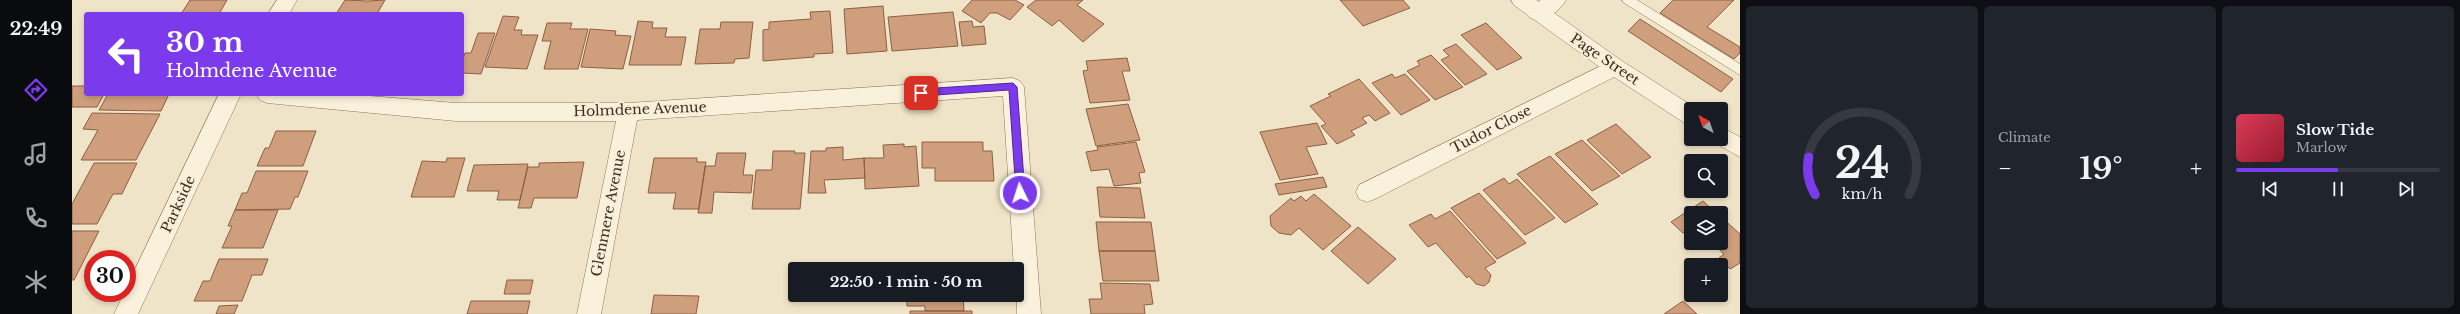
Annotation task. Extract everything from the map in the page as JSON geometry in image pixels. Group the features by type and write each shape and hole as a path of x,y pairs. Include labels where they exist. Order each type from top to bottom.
{"street":[{"path":"279,12 287,0"},
{"name":"Page Street","path":"1521,0 1537,13 1615,67 1684,111"},
{"path":"1537,13 1556,0"},
{"name":"Tudor Close","path":"1367,192 1615,67"},
{"name":"Holmdene Avenue","path":"285,96 365,105 456,112 628,112 1013,87 1029,314"},
{"name":"Parkside","path":"126,314 229,96"},
{"name":"Glenmere Avenue","path":"589,314 628,112"},
{"path":"1728,140 1740,148"}],"lane":[{"path":"1628,0 1740,70"}],"building":[{"path":"190,0 227,0 220,12 182,12"},
{"path":"345,0 385,0 378,12 337,12"},
{"path":"972,0 1015,0 1024,5 1010,20 997,13 990,13 981,23 962,11"},
{"path":"1036,0 1083,0 1077,5 1104,24 1083,42 1059,20 1052,26 1027,7"},
{"path":"1340,0 1403,0 1410,8 1363,26"},
{"path":"1673,0 1734,0 1707,27 1740,47 1740,53 1734,59 1660,13"},
{"path":"883,6 887,51 847,54 844,9"},
{"path":"830,11 833,53 814,54 814,57 763,61 763,30 769,29 769,22 811,19 810,12"},
{"path":"953,12 958,46 892,51 888,17"},
{"path":"503,16 519,17 514,30 522,30 521,35 538,35 527,69 485,67"},
{"path":"1640,19 1733,79 1721,92 1628,31"},
{"path":"638,21 653,22 652,28 667,28 665,37 686,37 681,65 629,65"},
{"path":"972,21 973,27 984,26 986,44 962,46 959,22"},
{"path":"721,22 753,22 749,58 735,59 734,63 695,64 700,29 720,29"},
{"path":"547,23 572,23 570,29 588,29 578,69 544,69 551,41 542,41"},
{"path":"1486,23 1522,58 1497,70 1461,35"},
{"path":"590,29 616,31 615,35 631,36 623,69 581,67"},
{"path":"478,33 495,33 481,74 464,73 464,56 465,53 471,53"},
{"path":"1456,44 1487,74 1465,85 1441,60 1449,56 1443,50"},
{"path":"1431,55 1463,87 1435,100 1407,71 1420,65 1417,61"},
{"path":"1127,58 1130,71 1122,71 1130,100 1090,103 1083,71 1088,70 1086,61"},
{"path":"1392,74 1395,78 1405,74 1430,100 1401,115 1372,83"},
{"path":"1359,79 1390,113 1375,121 1369,115 1362,118 1367,123 1351,131 1355,135 1337,144 1321,126 1326,124 1310,106 1331,96 1328,94"},
{"path":"72,86 84,86 84,96 103,96 97,107 72,107"},
{"path":"107,96 168,96 161,111 99,110"},
{"path":"1128,104 1140,140 1096,146 1086,109"},
{"path":"92,113 160,114 136,160 81,160 98,130 83,129"},
{"path":"1317,123 1327,144 1306,147 1318,174 1280,180 1260,132"},
{"path":"1616,124 1651,157 1622,174 1587,140"},
{"path":"276,131 316,131 303,166 257,166 265,148 269,148"},
{"path":"1582,140 1620,176 1592,191 1555,154"},
{"path":"922,142 983,142 983,151 992,151 994,181 935,181 935,168 922,168"},
{"path":"1136,142 1145,172 1139,173 1141,183 1114,186 1109,169 1091,171 1086,152 1098,150 1097,147"},
{"path":"904,144 904,147 916,146 919,186 865,189 864,158 884,158 883,145"},
{"path":"843,147 843,160 864,158 865,178 824,180 826,193 808,193 811,151 826,151 826,148"},
{"path":"773,151 795,151 794,153 805,153 800,209 752,209 756,170 772,170"},
{"path":"717,153 746,153 743,175 753,175 751,193 714,192 712,213 698,213 705,166 715,166"},
{"path":"1550,156 1598,204 1565,223 1517,174"},
{"path":"447,158 465,158 454,197 411,197 422,161 446,162"},
{"path":"654,158 697,158 697,162 706,162 699,209 673,209 676,193 648,193"},
{"path":"584,162 577,198 534,198 531,208 518,208 528,167 539,167 539,163"},
{"path":"94,163 137,163 122,194 113,194 97,224 72,224 72,204"},
{"path":"528,164 520,200 497,200 499,191 467,191 474,165"},
{"path":"256,171 308,171 298,197 295,197 290,209 235,210 242,193 247,193"},
{"path":"1323,177 1327,187 1279,195 1275,184"},
{"path":"1504,178 1509,184 1517,179 1555,218 1525,235 1483,190"},
{"path":"1097,187 1140,188 1145,218 1100,217"},
{"path":"1479,193 1526,243 1497,259 1451,208"},
{"path":"1314,194 1351,226 1323,250 1299,228 1291,235 1279,233 1271,226 1270,216 1291,198 1294,201 1301,196 1306,201"},
{"path":"1703,201 1708,206 1695,206"},
{"path":"235,210 278,210 263,248 222,248 232,226 228,226"},
{"path":"1450,211 1496,262 1485,268 1491,275 1489,282 1484,286 1476,284 1469,276 1467,278 1436,243 1428,247 1409,225 1431,214 1435,219"},
{"path":"1684,213 1684,232 1683,233 1671,222"},
{"path":"1096,222 1151,222 1155,251 1099,251"},
{"path":"1728,223 1740,234 1740,263 1730,269 1728,267 1728,258 1719,258 1724,254 1720,250 1728,250"},
{"path":"1358,227 1396,259 1368,284 1331,251"},
{"path":"72,231 99,231 89,250 84,250 84,260 74,280 72,280"},
{"path":"1099,251 1155,251 1159,281 1103,281"},
{"path":"219,259 268,259 262,275 252,275 242,301 194,301 203,281 210,281"},
{"path":"507,280 533,280 530,294 504,294"},
{"path":"1100,283 1150,284 1153,304 1144,305 1145,314 1091,314 1089,299 1102,299"},
{"path":"654,295 699,296 696,314 651,314"},
{"path":"471,301 530,301 527,314 467,314"},
{"path":"1683,301 1697,314 1664,314"},
{"path":"907,302 963,302 964,311 925,311 925,306 907,306"},
{"path":"238,305 234,314 216,314 219,306"},
{"path":"910,311 972,311 972,314 910,314"}],"route":[{"path":"921,93 1013,87 1020,193"}]}
